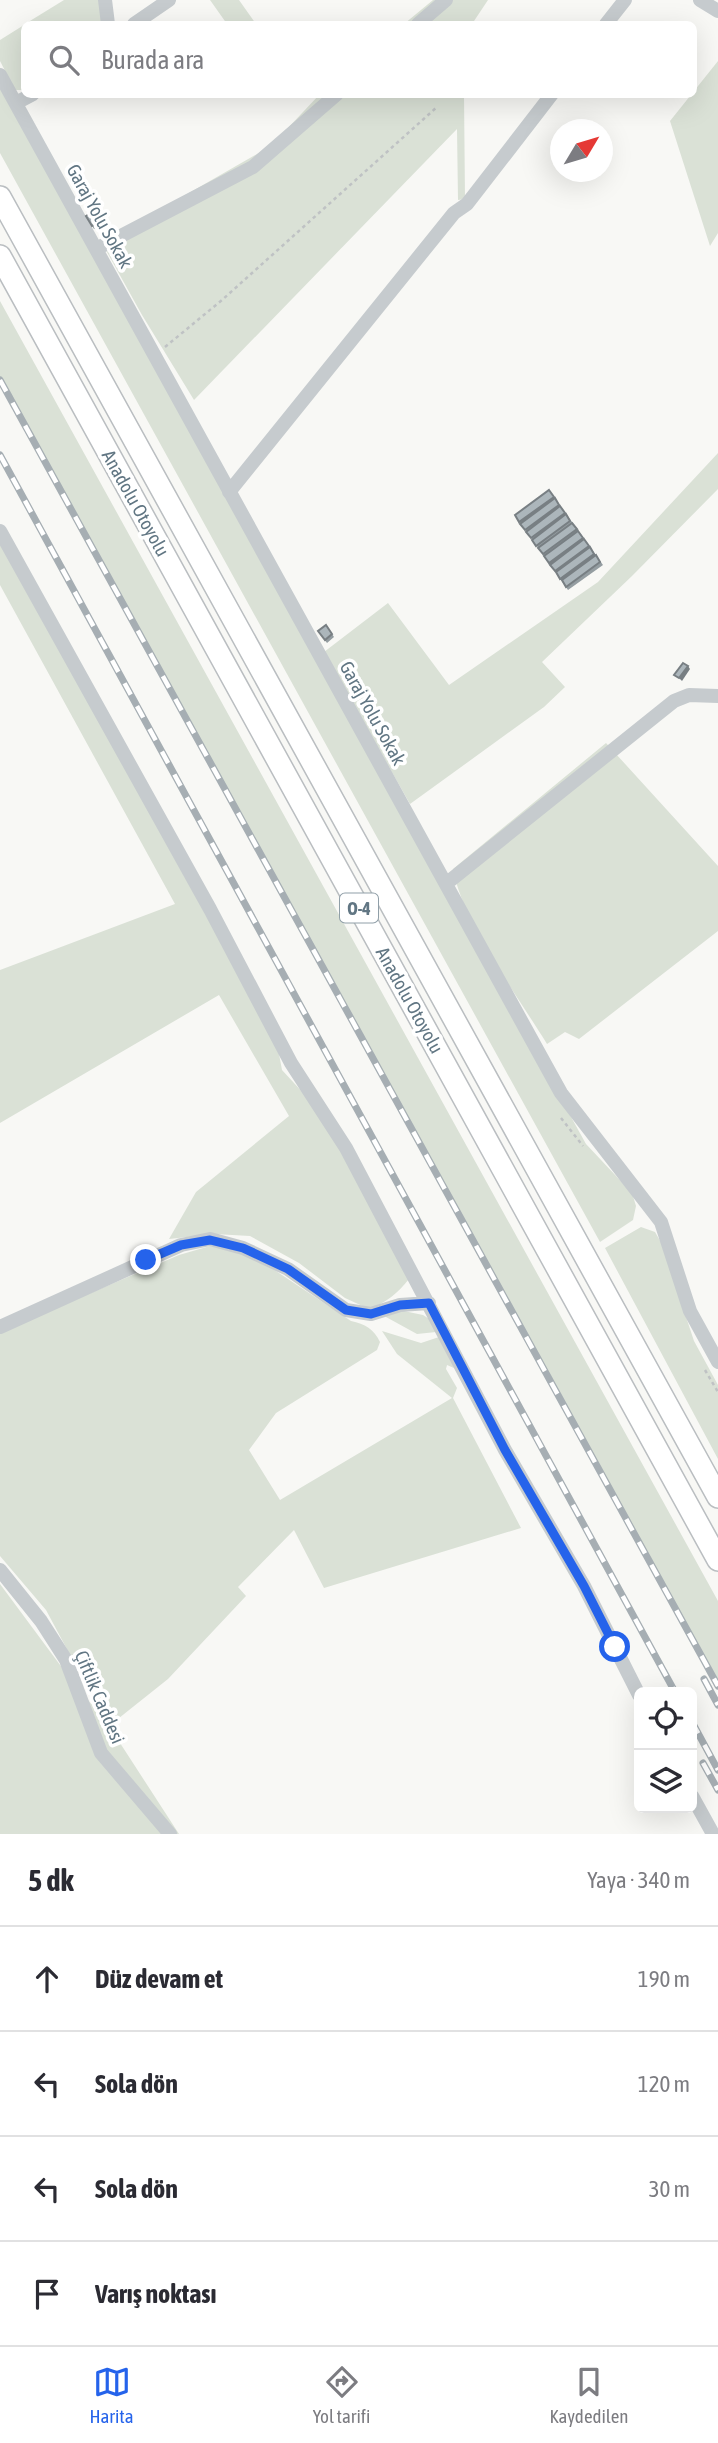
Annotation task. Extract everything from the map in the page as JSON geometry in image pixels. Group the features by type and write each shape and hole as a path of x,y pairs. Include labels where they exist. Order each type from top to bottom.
{"highway":[{"name":"Anadolu Otoyolu","path":"0,197 718,1497"},
{"name":"Anadolu Otoyolu","path":"0,256 718,1560"}],"street":[{"path":"105,0 108,21"},
{"path":"138,21 169,0"},
{"path":"422,21 446,0"},
{"path":"608,21 625,0"},
{"path":"700,0 718,11"},
{"name":"Garaj Yolu Sokak","path":"0,75 561,1093 661,1222 690,1311 718,1362"},
{"path":"16,103 25,98"},
{"path":"96,249 253,167 332,98"},
{"path":"229,492 454,213 467,204 549,98"},
{"path":"0,531 210,909 291,1063 346,1148 505,1450 584,1586 635,1687"},
{"path":"447,883 674,701 689,695 718,696"},
{"path":"0,1327 181,1245 210,1240 243,1248 288,1269 346,1310 371,1314 400,1305 429,1303"},
{"name":"Çiftlik Caddesi","path":"0,1570 41,1621 66,1660 101,1753 170,1834"},
{"path":"697,1805 713,1834"}],"path":[{"path":"154,355 222,300 437,107"}],"shaded area":[{"path":"64,0 103,0 105,21 30,21"},
{"path":"210,0 239,0 254,21 225,21"},
{"path":"433,0 488,0 474,21 408,21"},
{"path":"21,27 21,90 15,90 0,61 0,40"},
{"path":"718,61 718,233 710,246 670,121 688,98 697,98 697,87"},
{"path":"0,83 586,1144 632,1193 636,1206 633,1220 600,1242 0,153"},
{"path":"316,98 464,98 465,199 458,200 457,129 194,400 102,243 271,146"},
{"path":"0,301 718,1601 718,1680 0,381"},
{"path":"718,453 718,489 542,662 565,687 544,707 410,804 324,652 388,603 449,685 598,582"},
{"path":"0,538 241,979 279,1054 282,1070 318,1109 409,1279 381,1304 369,1309 345,1298 299,1263 250,1236 214,1234 169,1239 196,1192 289,1116 219,995 0,1123 0,970 175,904 0,585"},
{"path":"606,743 718,866 718,931 579,1039 565,1032 547,1044 479,936 453,869"},
{"path":"641,1227 655,1232 662,1244 694,1341 718,1385 718,1459 605,1248"},
{"path":"210,1246 238,1251 276,1271 351,1321 368,1328 380,1342 377,1350 276,1413 249,1450 280,1500 452,1398 397,1354 382,1331 421,1343 442,1336 454,1368 447,1365 446,1369 457,1388 453,1398 521,1528 324,1588 294,1530 238,1587 246,1596 168,1679 109,1726 179,1834 0,1834 0,1584 106,1722 46,1610 0,1556 0,1332 179,1255"},
{"path":"399,1310 423,1315 434,1322 436,1332 417,1334 386,1317 386,1314"}],"building":[{"path":"96,210 102,221 92,226 86,216"},
{"path":"549,490 554,497 519,522 515,515"},
{"path":"555,498 559,505 525,530 520,524"},
{"path":"560,506 565,513 531,538 526,532"},
{"path":"566,514 570,521 536,546 532,540"},
{"path":"572,523 577,529 543,554 538,548"},
{"path":"578,531 583,538 549,563 544,556"},
{"path":"584,539 589,546 555,571 550,565"},
{"path":"590,547 594,554 560,579 556,572"},
{"path":"596,555 600,562 566,587 562,580"},
{"path":"326,625 332,634 325,640 318,631"},
{"path":"683,663 688,666 679,678 674,675"}],"railway":[{"path":"0,380 718,1686"},
{"path":"0,455 672,1687"},
{"path":"704,1679 718,1705"},
{"path":"697,1731 718,1770"},
{"path":"703,1763 718,1790"}],"route":[{"path":"146,1260 181,1245 210,1240 243,1248 288,1269 346,1310 371,1314 400,1305 429,1303 505,1450 584,1586 615,1647"}]}
